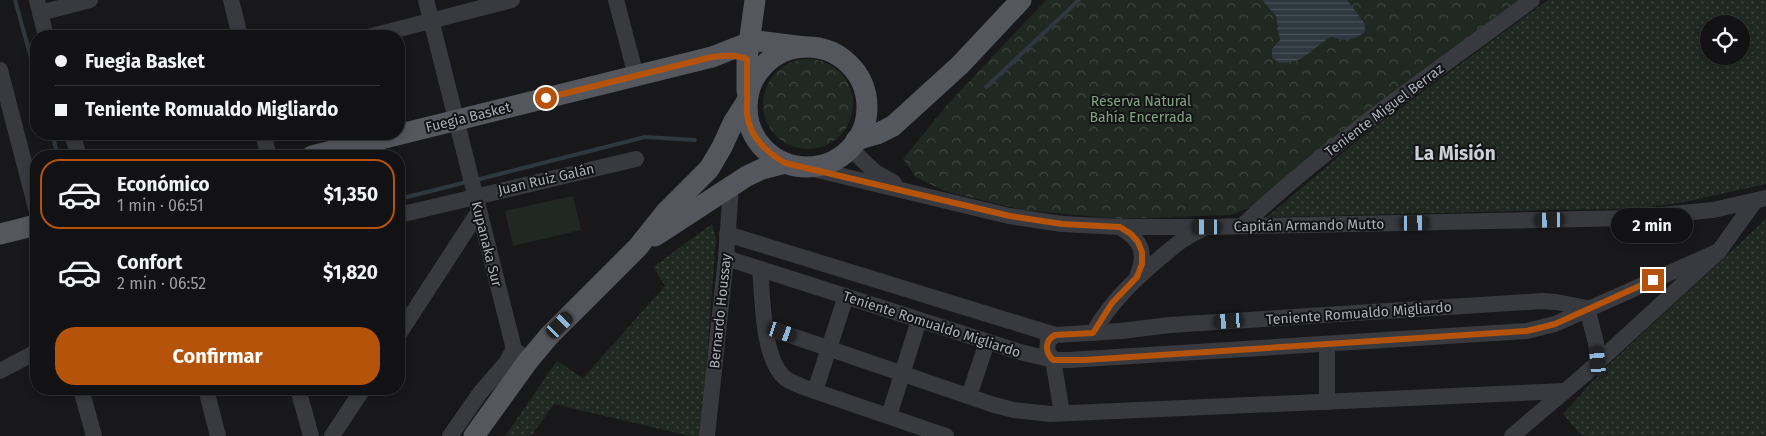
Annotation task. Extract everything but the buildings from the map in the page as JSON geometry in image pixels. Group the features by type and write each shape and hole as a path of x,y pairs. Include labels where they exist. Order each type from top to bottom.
{"main road":[{"path":"755,0 748,51 747,114 754,136 763,148 773,156 795,165"},
{"path":"853,144 877,134 899,121 960,65 1021,0"},
{"path":"638,247 730,186 762,168 822,165 830,162 853,144 864,126 867,110 865,93 859,78 849,65 836,55 821,48 758,41 748,51"},
{"path":"474,436 521,355 549,336 638,247 666,213 709,168 747,99 752,81 761,67 774,57 788,50 804,47"},
{"name":"Fuegia Basket","path":"405,133 712,57 748,51"},
{"name":"Fuegia Basket","path":"336,150 376,140"},
{"path":"0,234 30,226"}],"street":[{"path":"45,30 39,6 90,0"},
{"path":"231,0 238,30"},
{"name":"Kupanaka Sur","path":"426,0 474,192 521,355"},
{"path":"396,30 512,0"},
{"path":"616,0 636,76"},
{"name":"Teniente Miguel Berraz","path":"1242,226 1266,203 1364,124 1532,0"},
{"path":"0,70 30,185"},
{"name":"Capitán Armando Mutto","path":"853,144 875,172 914,193"},
{"name":"Juan Ruiz Galán","path":"405,213 474,192 636,159"},
{"name":"Capitán Armando Mutto","path":"795,165 982,210 1037,221 1120,227 1207,227 1631,218 1713,210 1761,200"},
{"name":"Bernardo Houssay","path":"707,436 726,258 730,186"},
{"path":"405,323 474,192"},
{"path":"1512,436 1565,391 1719,251 1761,200"},
{"path":"1120,227 1135,238 1142,252 1142,264 1137,277"},
{"path":"1093,333 1112,303 1137,277 1182,239 1207,227"},
{"name":"Teniente Romualdo Migliardo","path":"727,234 1055,335 1121,332 1170,325 1543,301 1587,308"},
{"name":"Teniente Romualdo Migliardo","path":"726,258 987,342 1053,360 1069,360 1527,331 1555,324 1587,308 1719,251"},
{"path":"760,269 770,351 778,369 786,379 815,391 946,436"},
{"path":"815,391 846,296"},
{"path":"1587,308 1596,343 1598,361"},
{"path":"889,416 919,320"},
{"path":"766,327 969,396 1014,410 1033,413 1565,391"},
{"path":"1121,332 1126,334 1130,342 1128,352 1122,357"},
{"path":"1055,335 1050,338 1046,346 1049,356 1053,360 1062,413"},
{"path":"969,396 987,342"},
{"path":"1327,344 1327,402"},
{"path":"0,371 30,355"},
{"path":"450,436 480,394 506,363 521,355"},
{"path":"83,395 94,436"},
{"path":"208,395 218,436"},
{"path":"300,395 311,436"},
{"path":"332,436 359,395"}],"green space":[{"name":"Reserva Natural Bahía Encerrada","path":"1046,0 1520,0 1252,207 1230,215 1120,219 1023,210 944,191 916,177 903,159 947,105"},
{"path":"1548,0 1766,0 1766,184 1684,202 1644,208 1267,217 1351,146"},
{"path":"808,59 825,63 840,72 849,87 853,104 849,121 840,136 825,145 808,149 791,145 776,136 767,121 763,104 767,87 776,72 791,63"},
{"path":"573,196 581,230 513,246 505,211"},
{"path":"1766,219 1766,436 1582,436 1563,414 1602,371"},
{"path":"712,224 716,238 701,436 690,436 554,404 531,436 505,436 557,361 583,378 665,286 653,267"}],"shaded area":[{"path":"1262,0 1347,0 1365,24 1365,32 1349,39 1331,37 1296,61 1279,63 1272,57 1272,49 1280,40 1276,16"}],"waterway":[{"path":"15,0 30,54"},
{"path":"986,87 1079,0"},
{"path":"476,180 645,137 695,140"},
{"path":"54,140 56,150"},
{"path":"405,198 467,182"}],"district":[{"name":"La Misión","path":"1455,153"}],"route":[{"path":"546,98 712,57 733,55 742,57 747,59 747,114 749,124 754,136 763,148 785,163 1010,216 1062,224 1120,227 1131,234 1138,242 1142,252 1142,264 1137,277 1112,303 1093,333 1055,335 1050,338 1046,346 1049,356 1053,360 1084,360 1512,333 1555,324 1653,280"}]}
